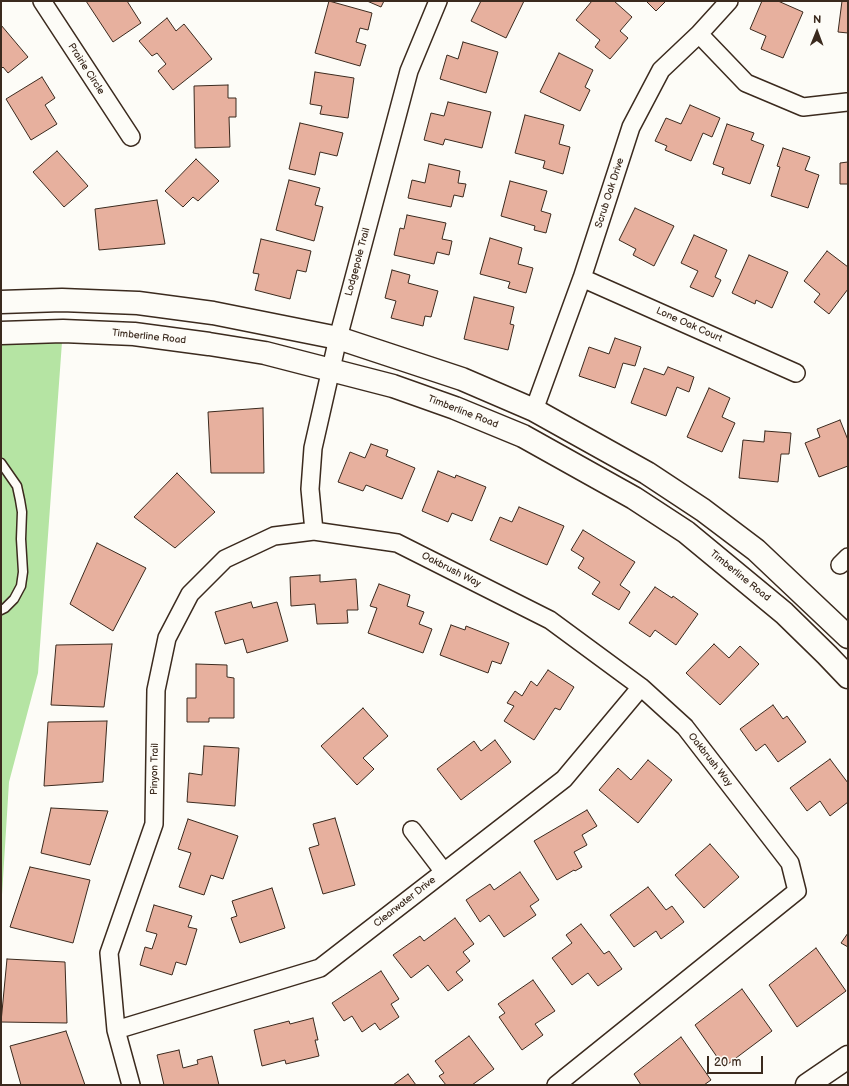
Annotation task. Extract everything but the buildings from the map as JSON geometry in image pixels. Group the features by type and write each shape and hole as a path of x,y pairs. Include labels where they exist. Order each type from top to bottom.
{"street":[{"name":"Prairie Circle","path":"42,1 131,137"},
{"name":"Lodgepole Trail","path":"314,531 310,489 313,448 338,338 409,71 438,1"},
{"name":"Scrub Oak Drive","path":"534,410 582,278 631,127 661,70 699,34 728,1"},
{"path":"699,34 746,83 803,107 847,102"},
{"name":"Lone Oak Court","path":"582,278 796,373"},
{"path":"1,302 62,300 138,303 213,312 338,338 462,379 534,410 647,474 703,510 756,550 848,636"},
{"name":"Timberline Road","path":"1,333 63,331 134,334 265,353 400,388 455,408 523,436 634,498 686,532 784,613 848,677"},
{"name":"Oakbrush Way","path":"314,531 397,543 550,620 641,687 685,727 790,863 797,891 556,1085"},
{"name":"Pinyon Trail","path":"131,1085 116,1030 109,953 154,824 156,690 167,638 190,594 225,559 274,536 314,531"},
{"name":"Clearwater Drive","path":"116,1030 320,968 564,779 641,687"},
{"path":"412,830 444,872"},
{"path":"807,1085 848,1057"}],"lane":[{"path":"1,463 17,486 20,500 22,512 21,539 23,572 21,586 14,599 6,608 1,610"}],"green space":[{"path":"62,342 38,673 9,782 1,911 1,345"}]}
